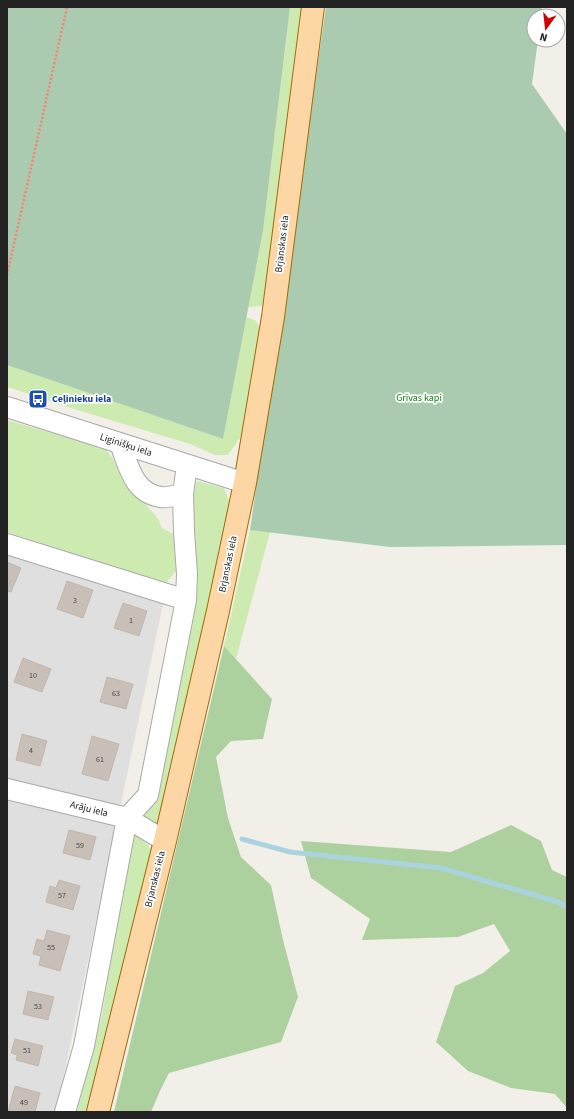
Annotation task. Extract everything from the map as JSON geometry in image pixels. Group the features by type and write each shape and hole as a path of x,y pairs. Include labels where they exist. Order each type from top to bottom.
{"main road":[{"name":"Brjanskas iela","path":"98,1112 165,841 218,611 245,483 273,317 313,7"}],"street":[{"name":"Liginišķu iela","path":"7,407 245,483"},
{"path":"120,444 134,480 142,490 163,497 183,494"},
{"path":"65,1112 84,1046 127,818 148,795 186,600 187,574 183,494 188,465"},
{"path":"7,544 186,600"},
{"name":"Arāju iela","path":"7,789 127,818 165,841"}],"path":[{"path":"7,275 67,7"}],"shaded area":[{"path":"7,553 163,604 56,1112 7,1112"}],"green space":[{"path":"7,7 290,7 263,231 223,439 7,365"},
{"path":"290,7 302,7 263,306 248,307 263,231"},
{"name":"Grīvas kapi","path":"326,7 542,7 526,8 526,48 537,48 532,84 567,134 567,545 390,547 250,530"},
{"path":"246,317 255,320 261,329 242,435 228,455 215,455 190,444 64,406 8,387 7,365 223,439"},
{"path":"7,420 105,448 143,501 158,519 162,528 175,535 176,571 165,584 7,532"},
{"path":"197,481 224,488 233,510 161,822 156,825 147,823 143,816 178,678 192,499"},
{"path":"250,530 270,532 236,659 224,646"},
{"path":"224,646 272,699 263,739 231,741 216,757 228,818 241,857 271,885 283,940 298,997 281,1042 169,1073 151,1112 114,1112"},
{"path":"511,825 541,841 552,870 567,877 567,1108 555,1094 511,1088 468,1071 436,1042 455,986 483,973 510,951 494,924 458,937 362,940 370,919 311,878 301,841 451,852"},
{"path":"132,830 149,846 153,854 90,1112 76,1112 102,1015"}],"building":[{"path":"7,562 21,568 11,592 7,591"},
{"path":"67,581 93,590 83,618 57,609"},
{"path":"123,603 147,611 139,636 114,628"},
{"path":"23,658 51,669 42,692 14,682"},
{"path":"107,677 133,684 126,709 100,702"},
{"path":"22,734 47,741 40,766 16,760"},
{"path":"92,736 119,744 108,781 82,774"},
{"path":"69,830 96,837 90,860 63,853"},
{"path":"59,880 80,886 73,910 46,902 50,886 56,888"},
{"path":"47,930 70,936 60,971 39,965 41,956 33,954 37,939 44,941"},
{"path":"28,991 54,997 48,1020 23,1014"},
{"path":"15,1039 43,1046 38,1066 16,1060 17,1055 11,1053"},
{"path":"15,1086 40,1093 35,1112 8,1112"}],"waterway":[{"path":"242,839 290,852 441,868 558,902 567,907"}],"place":[{"name":"Ceļinieku iela","path":"38,399"}]}
